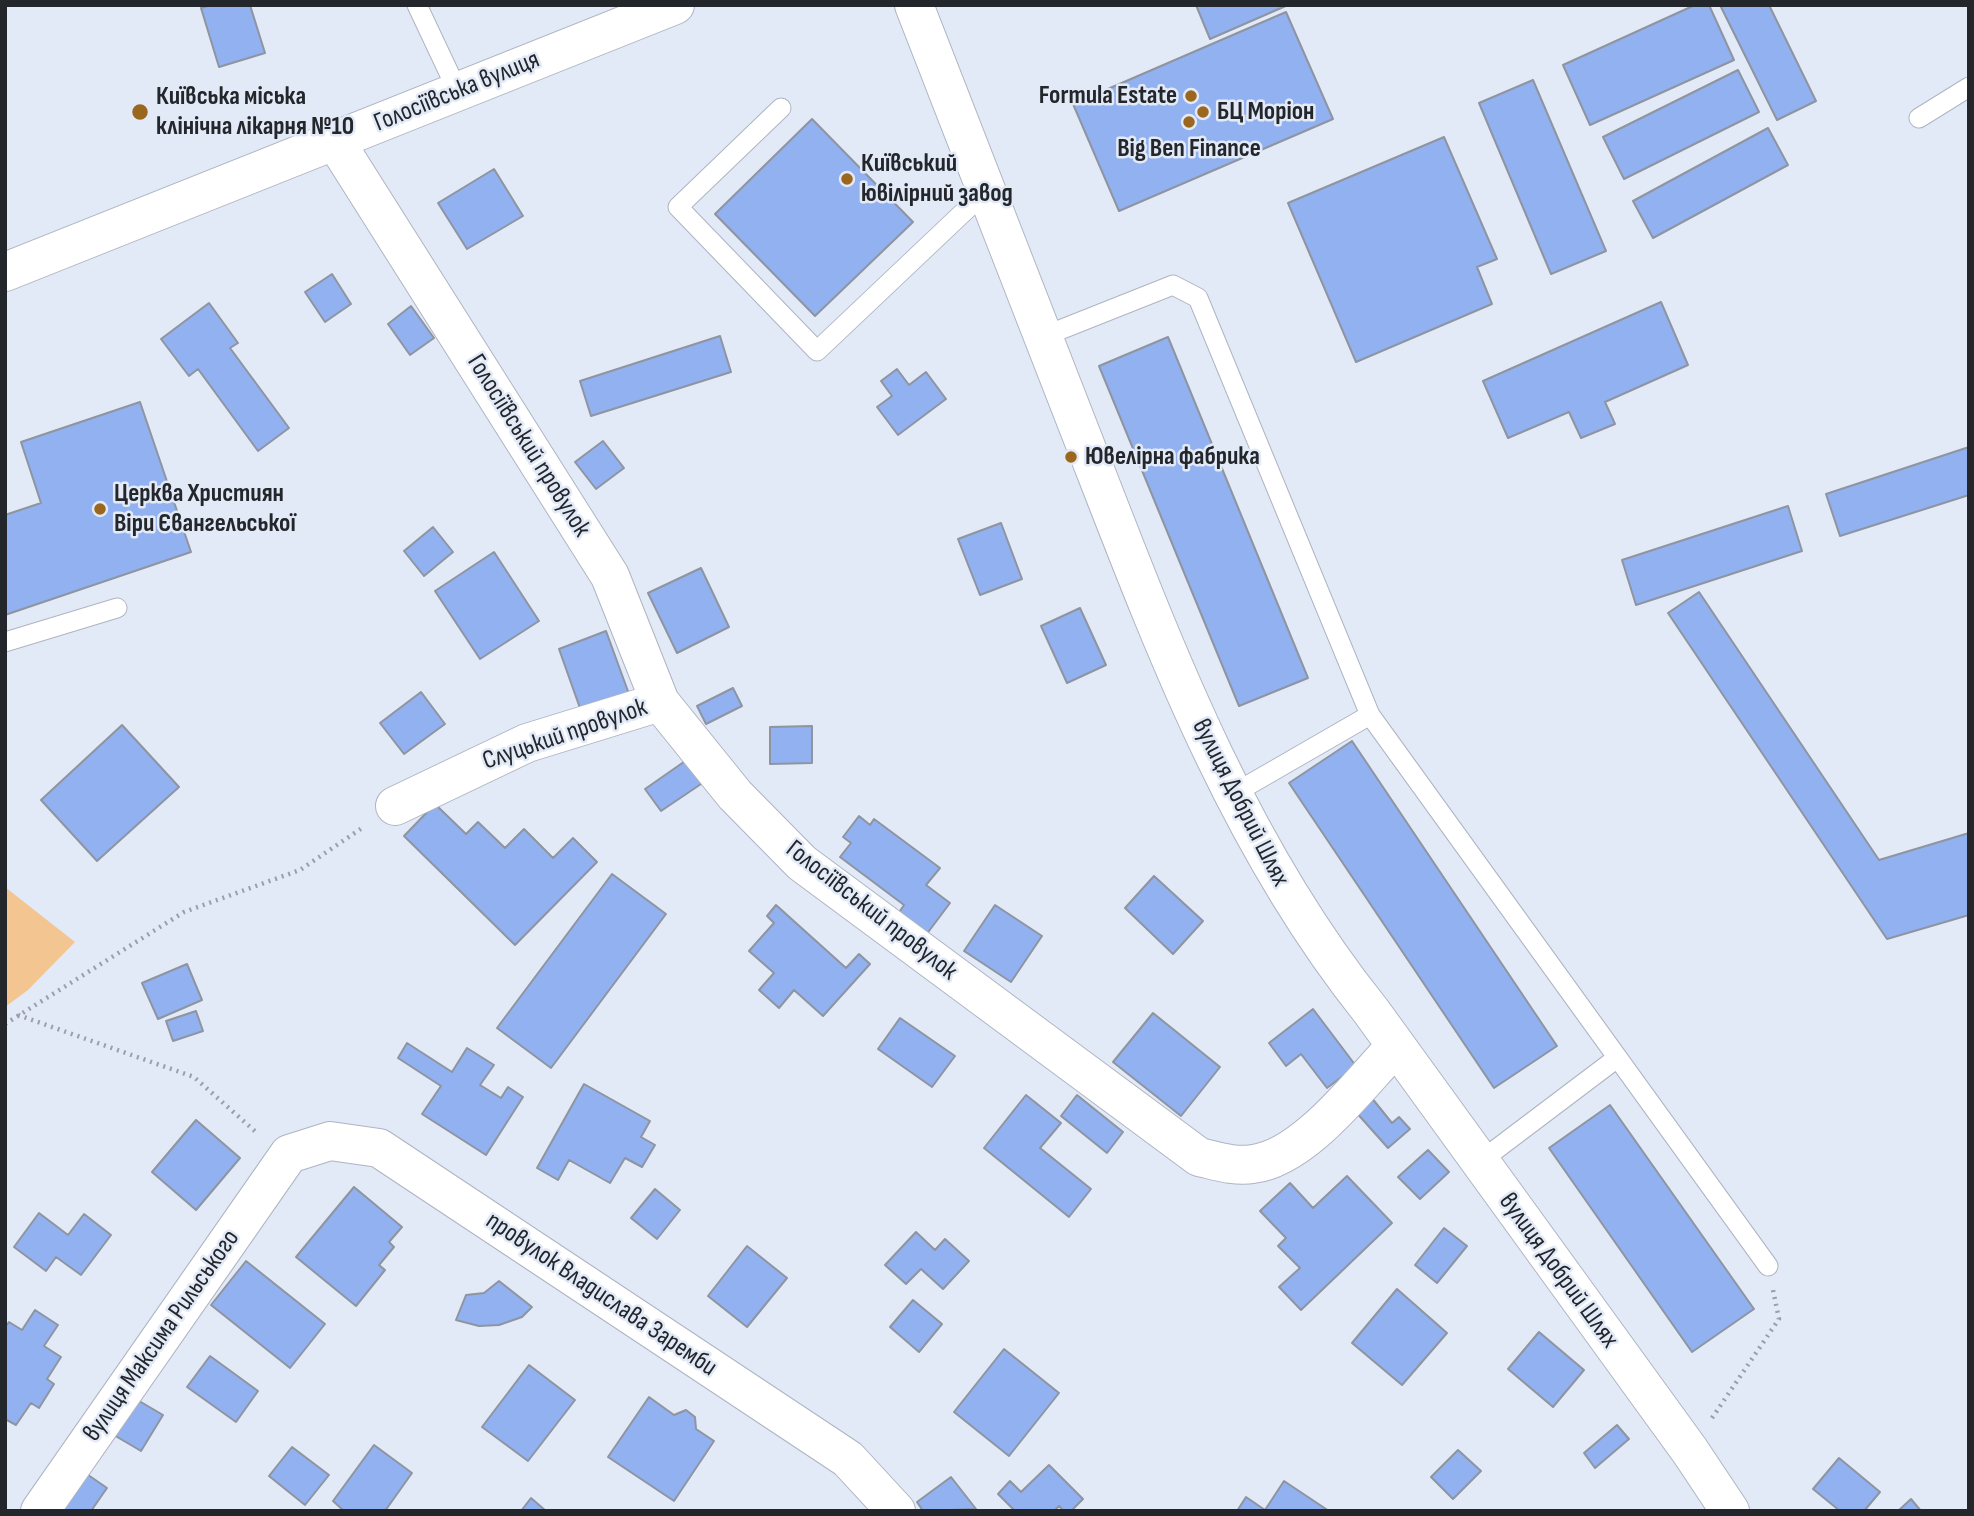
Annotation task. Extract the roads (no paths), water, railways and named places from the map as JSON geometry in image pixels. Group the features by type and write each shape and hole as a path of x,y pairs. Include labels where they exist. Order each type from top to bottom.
{"street":[{"name":"Голосіївська вулиця","path":"5,272 675,5"},
{"name":"вулиця Добрий Шлях","path":"914,5 988,189 1042,337 1126,552 1233,794 1295,907 1327,956 1396,1046 1478,1163 1690,1451 1730,1511"},
{"name":"Голосіївський провулок","path":"335,141 610,576 660,702 735,795 802,863 1199,1157 1226,1164 1253,1164 1286,1155 1306,1139 1396,1046"},
{"name":"Слуцький провулок","path":"395,806 527,743 660,702"},
{"name":"провулок Владислава Заремби","path":"284,1162 289,1154 330,1141 379,1148 848,1459 896,1511"},
{"name":"вулиця Максима Рильського","path":"40,1511 284,1162"}],"lane":[{"path":"417,5 458,92"},
{"path":"1919,118 1969,87"},
{"path":"781,108 678,207 817,351 988,189"},
{"path":"1042,337 1174,285 1198,298 1370,715 1768,1266"},
{"path":"5,642 117,608"},
{"path":"1233,794 1370,715"},
{"path":"1478,1163 1617,1058"}],"place":[{"name":"Formula Estate","path":"1191,96"},
{"name":"Київська міська клінічна лікарня №10","path":"140,112"},
{"name":"БЦ Моріон","path":"1203,112"},
{"name":"Big Ben Finance","path":"1189,122"},
{"name":"Київський ювілірний завод","path":"847,179"},
{"name":"Ювелірна фабрика","path":"1071,457"},
{"name":"Церква Християн Віри Євангельської","path":"100,509"}]}
